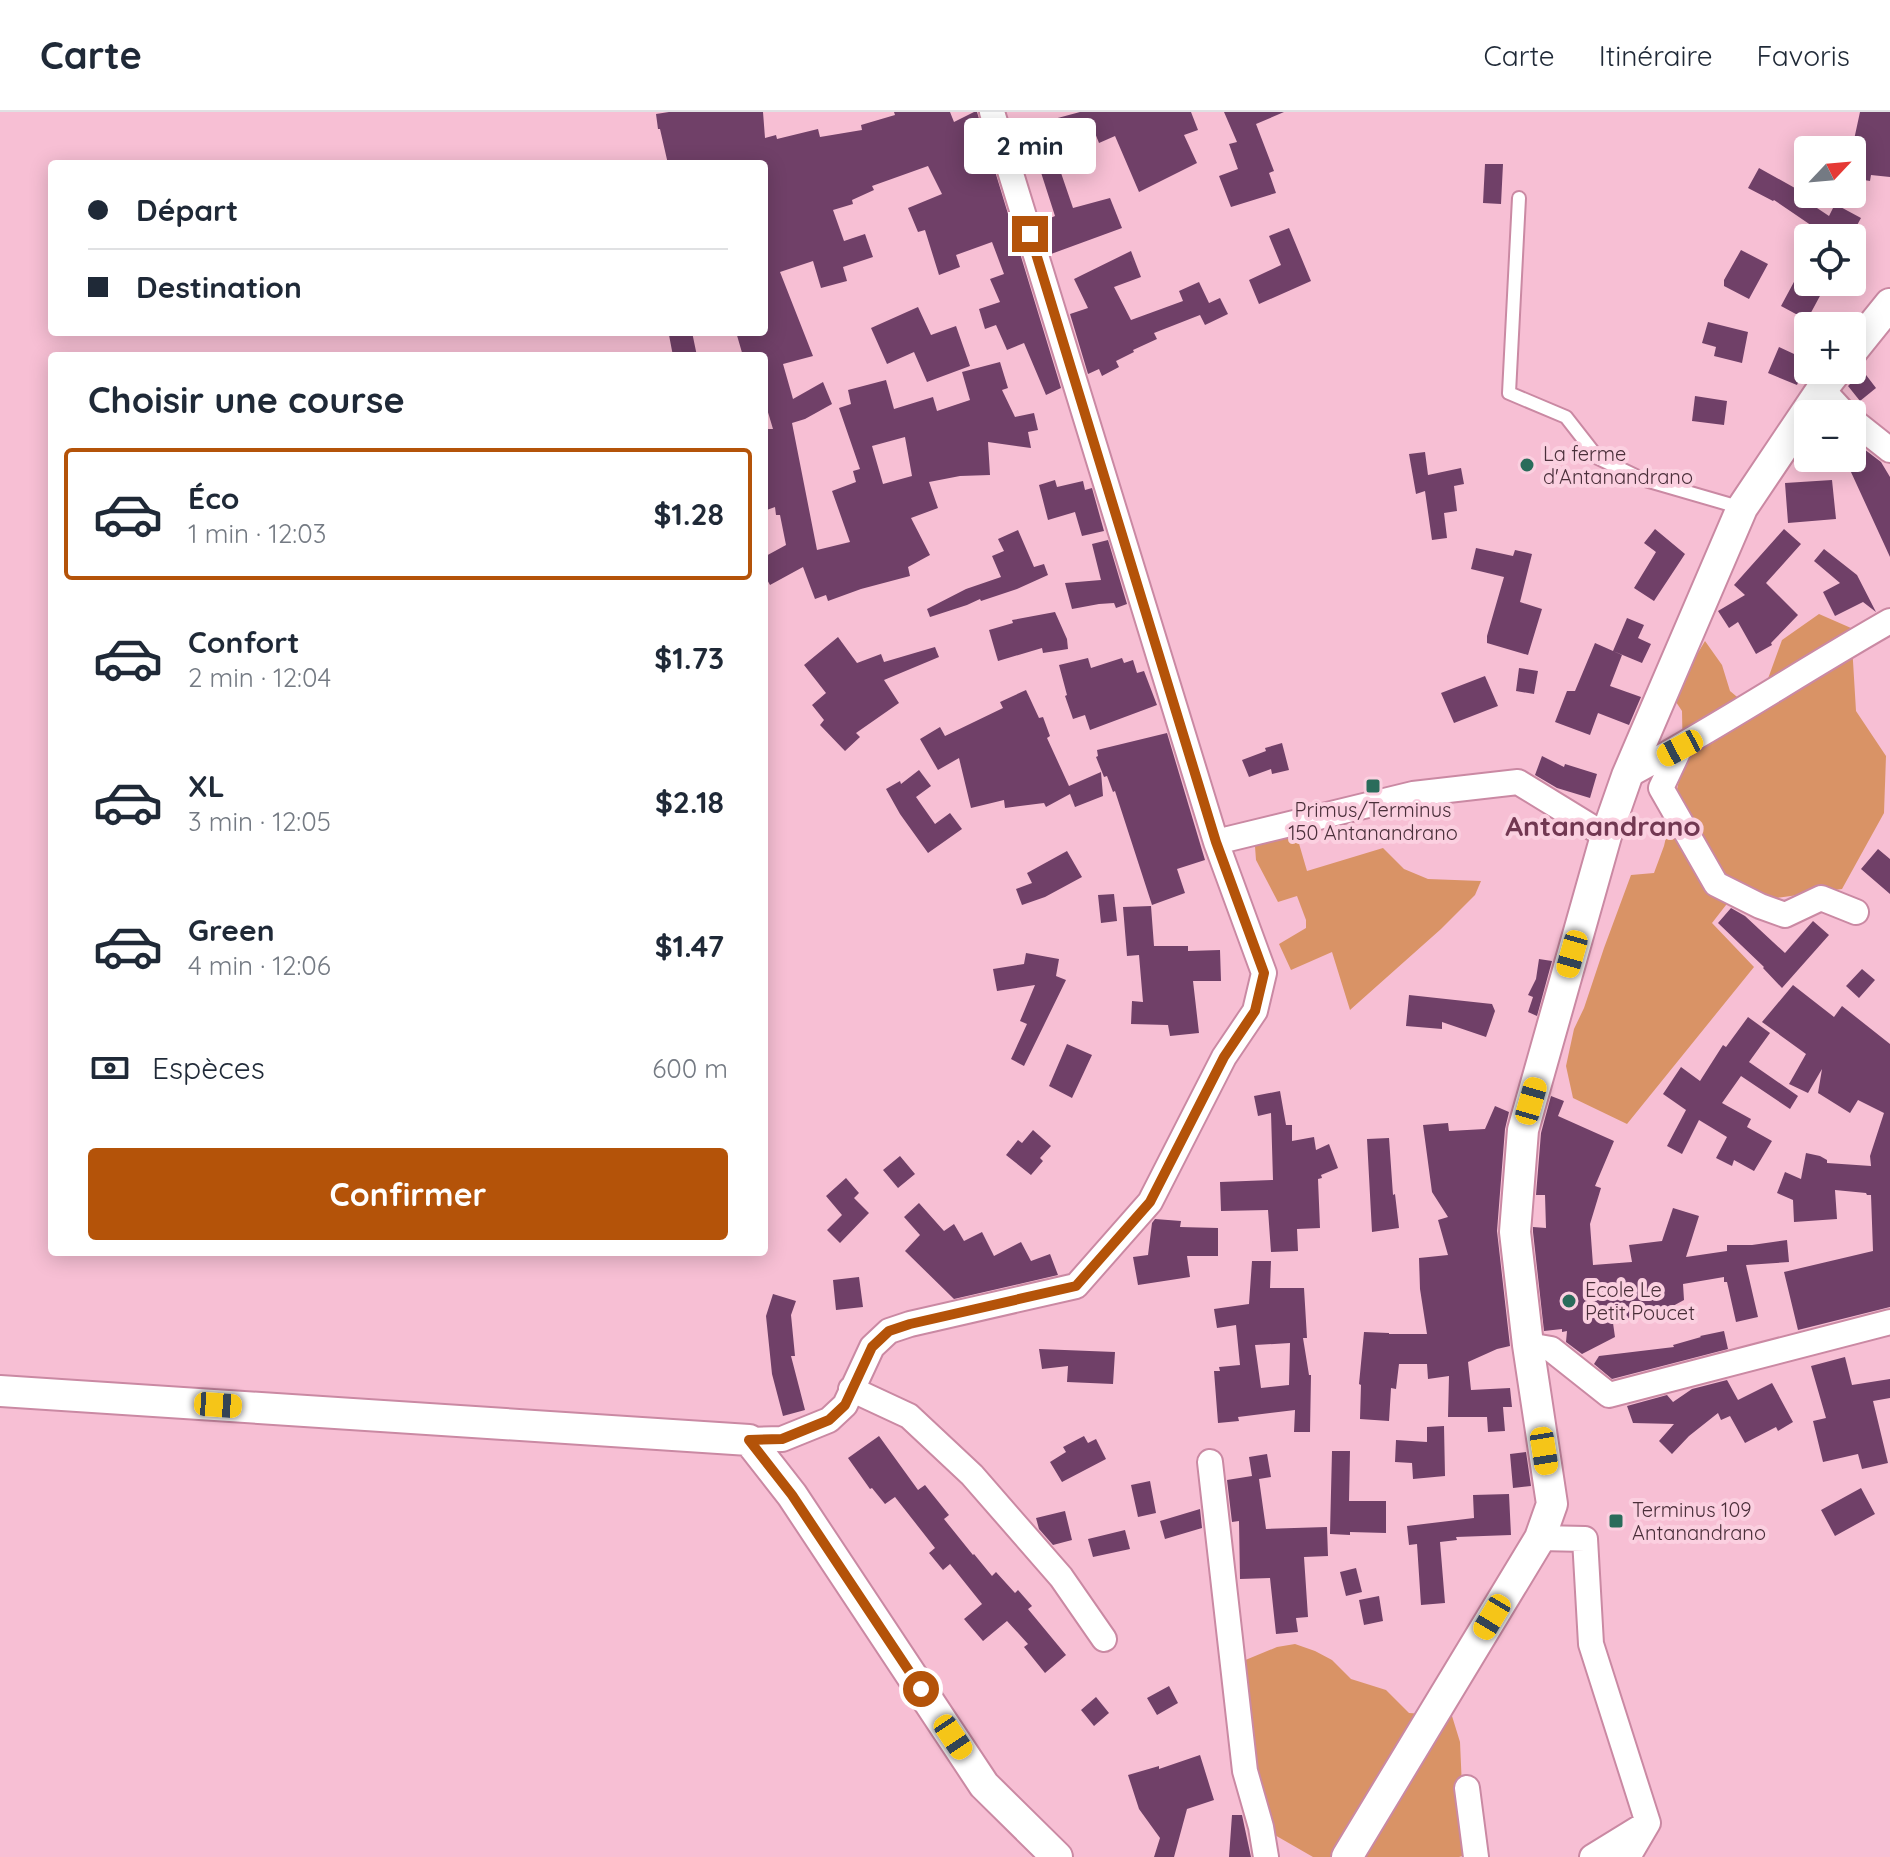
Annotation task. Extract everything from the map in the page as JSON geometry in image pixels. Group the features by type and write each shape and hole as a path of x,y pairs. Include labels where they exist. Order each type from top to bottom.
{"street":[{"path":"0,1391 749,1440 782,1439 829,1420 845,1405 872,1347 889,1331 1076,1286 1150,1202 1224,1057 1255,1011 1264,973 1216,842 992,112"},
{"path":"1866,334 1890,304"},
{"path":"1347,1857 1540,1538 1552,1504 1515,1232 1523,1130 1606,836 1627,776 1742,508 1826,384"},
{"path":"1866,431 1890,450"},
{"path":"1627,776 1680,748 1890,621"},
{"path":"1680,748 1661,788 1716,884 1785,915 1821,898 1856,912"},
{"path":"1216,842 1413,794 1518,782 1606,836"},
{"path":"1528,1345 1551,1349 1609,1395 1890,1322"},
{"path":"851,1389 909,1416 972,1475 1061,1577 1104,1639"},
{"path":"749,1440 792,1495 984,1785 1057,1857"},
{"path":"1210,1462 1245,1771 1266,1857"},
{"path":"1540,1538 1585,1539 1591,1644 1648,1823 1628,1857"},
{"path":"1467,1788 1476,1857"},
{"path":"1592,1857 1648,1823"}],"lane":[{"path":"1519,198 1509,393 1566,417 1598,458 1642,479 1742,508"}],"shaded area":[{"path":"1819,614 1851,628 1856,711 1886,756 1884,813 1842,889 1777,898 1740,887 1712,923 1754,967 1627,1124 1573,1098 1566,1066 1574,1029 1631,875 1654,873 1664,846 1683,763 1682,711 1672,696 1705,641 1722,665 1730,691 1742,701 1765,687 1782,640"},
{"path":"1293,823 1307,871 1383,848 1404,869 1428,879 1481,881 1475,895 1441,929 1350,1010 1332,952 1291,970 1279,944 1306,928 1306,920 1297,896 1278,902 1256,860 1254,833"},
{"path":"1295,1644 1332,1660 1351,1679 1386,1690 1409,1713 1452,1716 1460,1742 1465,1855 1313,1857 1261,1827 1243,1661 1277,1647"}],"building":[{"path":"763,112 765,138 776,135 777,139 818,129 820,137 862,130 861,125 895,115 894,112 950,112 954,122 977,112 1061,388 1046,395 1024,343 1007,350 996,325 985,329 979,309 1000,302 990,279 1004,274 992,242 956,255 960,267 939,275 925,230 918,232 908,208 942,194 928,166 872,186 874,190 852,200 853,204 833,210 844,241 865,234 873,257 843,267 847,281 821,288 813,261 780,272 813,356 783,364 793,399 823,382 832,404 792,423 817,550 850,542 832,491 856,482 853,471 860,469 839,408 851,404 848,390 886,380 894,409 933,397 937,411 970,400 962,372 1000,362 1008,388 1002,390 1015,417 1034,413 1038,430 1028,432 1031,448 988,442 990,475 960,476 929,482 938,508 911,518 930,555 908,567 910,576 828,601 826,595 815,599 803,567 770,585 768,555 786,545 780,515 776,515 775,507 768,510 768,429 773,429 768,412 768,352 742,352 737,336 768,336 768,160 667,160 656,114","holes":["905,437 912,476 883,484 872,446"]},
{"path":"1080,112 1191,112 1198,130 1184,135 1197,163 1139,192 1115,136 1099,143 1093,128 1059,138 1054,119"},
{"path":"1224,112 1284,112 1256,124 1274,171 1269,173 1276,193 1231,207 1219,176 1238,169 1229,144 1237,142"},
{"path":"1860,112 1890,112 1890,177 1871,175 1870,181 1866,180 1866,136 1855,136"},
{"path":"1050,135 1073,208 1110,198 1122,228 1051,254 1041,222 1055,216 1036,157 1027,161 1021,145"},
{"path":"1485,164 1503,164 1501,204 1483,203"},
{"path":"1759,168 1794,188 1794,208 1817,208 1829,216 1833,208 1842,208 1861,218 1858,224 1809,224 1774,200 1748,188"},
{"path":"1289,228 1311,281 1259,304 1249,280 1281,265 1269,236"},
{"path":"1741,250 1768,264 1749,299 1724,286 1724,280"},
{"path":"1131,251 1141,277 1114,287 1131,320 1183,301 1179,291 1199,282 1209,303 1220,298 1228,314 1205,325 1200,315 1154,333 1157,339 1116,361 1119,367 1102,376 1099,369 1088,374 1070,314 1088,308 1074,279"},
{"path":"1794,282 1794,296 1820,296 1811,312 1794,313 1781,306"},
{"path":"918,307 931,335 956,326 970,366 927,382 914,352 887,364 871,328"},
{"path":"1708,322 1748,332 1742,363 1714,356 1716,347 1702,343"},
{"path":"669,336 693,336 696,352 672,352"},
{"path":"1779,347 1794,354 1794,384 1768,373"},
{"path":"1866,375 1876,388 1859,400 1848,386 1866,384"},
{"path":"1695,396 1727,401 1724,425 1692,421"},
{"path":"1866,451 1881,462 1890,477 1890,557 1851,472 1866,472"},
{"path":"1425,452 1428,475 1461,468 1464,484 1454,486 1457,511 1444,513 1447,538 1432,540 1425,491 1416,494 1409,454"},
{"path":"1055,480 1057,487 1083,481 1085,490 1092,488 1104,531 1082,536 1075,512 1048,520 1039,485"},
{"path":"1832,480 1836,519 1788,523 1785,483"},
{"path":"1655,529 1685,554 1654,601 1634,588 1656,552 1644,543"},
{"path":"1784,529 1801,544 1766,583 1798,615 1772,645 1756,654 1738,622 1729,628 1718,611 1745,595 1734,585"},
{"path":"1018,530 1034,567 1044,564 1048,575 1017,589 930,617 927,609 966,589 1001,577 992,556 1004,551 998,539"},
{"path":"1108,540 1127,604 1116,608 1114,603 1072,609 1065,583 1101,580 1092,544"},
{"path":"1476,548 1513,556 1515,550 1532,554 1520,602 1542,609 1528,655 1487,643 1504,577 1471,569"},
{"path":"1824,549 1857,575 1876,612 1863,602 1835,616 1823,592 1840,583 1814,561"},
{"path":"1055,612 1068,649 1043,653 1042,648 998,661 989,630 1013,623 1012,620"},
{"path":"1627,618 1644,625 1638,638 1651,644 1642,663 1613,651"},
{"path":"838,637 857,663 881,654 884,662 935,647 939,657 884,680 899,703 856,733 860,737 845,751 820,725 824,720 812,705 826,693 804,665"},
{"path":"1595,643 1622,655 1610,686 1641,697 1629,725 1598,713 1590,735 1555,722 1567,691 1575,691"},
{"path":"1088,658 1091,668 1122,658 1124,663 1133,660 1137,673 1144,671 1157,705 1090,730 1085,715 1073,719 1059,665"},
{"path":"1519,668 1538,671 1534,694 1516,691"},
{"path":"1485,676 1498,706 1454,723 1441,693"},
{"path":"1026,690 1039,718 1043,717 1050,736 1047,738 1069,786 1101,772 1103,796 1075,807 1070,794 1046,807 1044,803 1005,808 1004,800 971,808 959,758 938,770 920,739 940,727 945,736 1003,708 1000,702"},
{"path":"1167,733 1205,860 1177,869 1185,893 1152,905 1115,791 1107,776 1104,777 1096,757 1097,750"},
{"path":"1282,743 1289,770 1272,774 1271,769 1249,777 1242,760"},
{"path":"1542,756 1564,767 1565,764 1597,774 1590,798 1557,788 1535,775"},
{"path":"919,770 931,786 916,797 935,824 950,813 962,829 928,853 886,789 900,781 901,784"},
{"path":"1878,849 1890,859 1890,894 1861,869"},
{"path":"1067,851 1082,877 1045,897 1022,905 1016,889 1032,883 1027,873"},
{"path":"1114,894 1117,921 1101,923 1098,895"},
{"path":"1151,906 1154,946 1188,946 1188,951 1220,950 1221,981 1193,981 1199,1033 1170,1036 1168,1025 1131,1024 1132,1001 1143,1002 1139,955 1127,956 1123,907"},
{"path":"1731,908 1745,916 1785,953 1813,921 1829,935 1782,988 1718,923"},
{"path":"1026,953 1059,959 1056,976 1066,980 1024,1066 1011,1059 1027,1024 1020,1021 1035,985 997,991 993,969 1024,964"},
{"path":"1539,959 1552,961 1537,1016 1528,1012 1533,997 1528,995 1536,979"},
{"path":"1862,969 1875,980 1859,998 1846,986"},
{"path":"1793,985 1834,1017 1842,1006 1890,1044 1890,1307 1798,1330 1784,1272 1873,1251 1871,1195 1835,1190 1837,1219 1794,1222 1793,1200 1777,1193 1785,1172 1801,1179 1806,1153 1820,1156 1827,1163 1871,1166 1870,1156 1884,1113 1858,1100 1850,1113 1818,1093 1822,1069 1808,1093 1789,1084 1806,1054 1762,1022"},
{"path":"1409,995 1492,1004 1495,1011 1486,1037 1442,1022 1442,1029 1406,1026"},
{"path":"1748,1017 1770,1033 1749,1062 1798,1096 1790,1109 1741,1076 1722,1103 1751,1119 1747,1127 1772,1141 1754,1171 1734,1160 1732,1166 1716,1158 1727,1137 1699,1120 1682,1154 1667,1146 1686,1110 1663,1094 1681,1067 1700,1081 1723,1045 1726,1047"},
{"path":"1067,1044 1092,1055 1072,1098 1049,1086"},
{"path":"1280,1091 1286,1125 1292,1125 1292,1141 1314,1137 1316,1150 1329,1144 1338,1168 1318,1179 1320,1228 1297,1229 1298,1251 1271,1252 1268,1210 1221,1211 1220,1182 1273,1180 1271,1113 1258,1116 1254,1096"},
{"path":"1551,1096 1564,1101 1558,1116 1614,1141 1595,1186 1601,1188 1590,1224 1593,1265 1632,1262 1629,1245 1662,1241 1673,1208 1699,1216 1686,1257 1727,1251 1727,1245 1787,1240 1789,1262 1746,1265 1758,1317 1736,1322 1724,1277 1683,1284 1684,1300 1660,1313 1660,1308 1613,1323 1615,1337 1582,1354 1566,1342 1567,1331 1544,1331 1533,1227 1546,1228 1545,1195 1536,1195 1541,1133"},
{"path":"1495,1106 1509,1112 1497,1231 1510,1346 1468,1362 1471,1390 1510,1388 1512,1407 1503,1407 1505,1431 1488,1432 1487,1417 1448,1417 1449,1376 1428,1379 1427,1364 1399,1364 1396,1389 1391,1388 1389,1421 1360,1419 1359,1384 1364,1332 1427,1334 1419,1258 1448,1255 1438,1220 1448,1217 1432,1192 1423,1125 1448,1123 1449,1131 1485,1129"},
{"path":"1033,1130 1051,1146 1031,1175 1006,1155 1018,1140 1022,1143"},
{"path":"1389,1138 1399,1228 1372,1232 1367,1139"},
{"path":"900,1156 915,1174 898,1188 883,1170"},
{"path":"846,1178 859,1193 854,1198 869,1213 840,1243 827,1230 842,1215 826,1196"},
{"path":"919,1203 944,1231 954,1224 964,1241 982,1232 994,1256 1021,1242 1031,1261 1050,1254 1058,1275 954,1299 905,1251 920,1235 904,1217"},
{"path":"1155,1219 1181,1221 1180,1227 1218,1228 1218,1256 1187,1256 1190,1277 1138,1285 1133,1257 1148,1255"},
{"path":"1252,1261 1271,1261 1270,1288 1304,1288 1307,1338 1303,1338 1311,1375 1310,1432 1294,1432 1295,1410 1238,1417 1239,1421 1218,1423 1214,1371 1220,1371 1219,1367 1240,1365 1236,1325 1217,1328 1214,1309 1249,1304","holes":["1290,1343 1289,1385 1261,1388 1255,1345"]},
{"path":"859,1277 863,1307 836,1310 833,1280"},
{"path":"773,1294 796,1301 791,1315 795,1356 791,1356 805,1410 783,1416 772,1374 766,1316"},
{"path":"1724,1331 1728,1349 1612,1379 1594,1364 1599,1356 1674,1347 1700,1336"},
{"path":"1039,1349 1115,1352 1113,1384 1067,1382 1068,1366 1042,1369"},
{"path":"1845,1357 1852,1385 1890,1379 1890,1398 1873,1401 1888,1463 1862,1469 1858,1454 1823,1462 1813,1421 1826,1418 1811,1366"},
{"path":"1727,1380 1738,1400 1772,1383 1793,1422 1745,1443 1730,1416 1721,1420 1718,1413 1672,1454 1659,1441 1674,1424 1633,1423 1627,1406 1667,1395 1673,1402 1692,1389"},
{"path":"1444,1426 1445,1476 1413,1479 1412,1463 1395,1462 1396,1440 1427,1442 1427,1427"},
{"path":"879,1436 918,1490 925,1485 949,1515 944,1519 973,1555 992,1576 996,1572 1032,1606 1028,1609 1066,1655 1045,1673 1024,1647 1028,1644 1007,1621 983,1641 964,1619 982,1604 950,1564 943,1570 929,1553 935,1548 895,1497 885,1504 848,1458"},
{"path":"1084,1436 1088,1443 1096,1439 1106,1459 1062,1482 1050,1462 1066,1452 1063,1447"},
{"path":"1332,1451 1350,1451 1349,1501 1386,1501 1386,1533 1330,1534"},
{"path":"1526,1452 1531,1486 1513,1488 1510,1454"},
{"path":"1267,1454 1271,1477 1259,1479 1266,1529 1327,1527 1328,1556 1304,1557 1308,1617 1296,1618 1298,1632 1276,1634 1270,1578 1240,1579 1239,1521 1232,1522 1227,1480 1252,1476 1249,1457"},
{"path":"1150,1481 1156,1513 1138,1517 1131,1485"},
{"path":"1861,1488 1875,1514 1835,1536 1821,1510"},
{"path":"1509,1494 1511,1535 1456,1537 1457,1540 1440,1542 1445,1603 1421,1605 1417,1544 1409,1545 1407,1526 1474,1518 1473,1495"},
{"path":"1200,1509 1202,1528 1165,1539 1160,1521"},
{"path":"1065,1511 1072,1540 1053,1545 1039,1529 1036,1518"},
{"path":"1125,1530 1130,1549 1093,1557 1088,1539"},
{"path":"1356,1568 1362,1592 1346,1596 1340,1572"},
{"path":"1379,1596 1383,1621 1364,1625 1359,1600"},
{"path":"1169,1686 1178,1703 1157,1715 1147,1698"},
{"path":"1096,1697 1109,1713 1094,1726 1081,1710"},
{"path":"1200,1755 1214,1800 1187,1809 1174,1857 1154,1857 1160,1838 1139,1809 1128,1775 1159,1766 1159,1769"},
{"path":"1232,1815 1242,1815 1251,1857 1229,1857"}],"place":[{"name":"La ferme d'Antanandrano","path":"1527,465"},
{"name":"Primus/Terminus 150 Antanandrano","path":"1373,786"},
{"name":"Ecole Le Petit Poucet","path":"1569,1301"},
{"name":"Terminus 109 Antanandrano","path":"1616,1521"}],"district":[{"name":"Antanandrano","path":"1603,826"}],"route":[{"path":"921,1689 792,1495 749,1440 782,1439 829,1420 845,1405 872,1347 889,1331 1076,1286 1150,1202 1224,1057 1255,1011 1264,973 1216,842 1030,234"}]}
